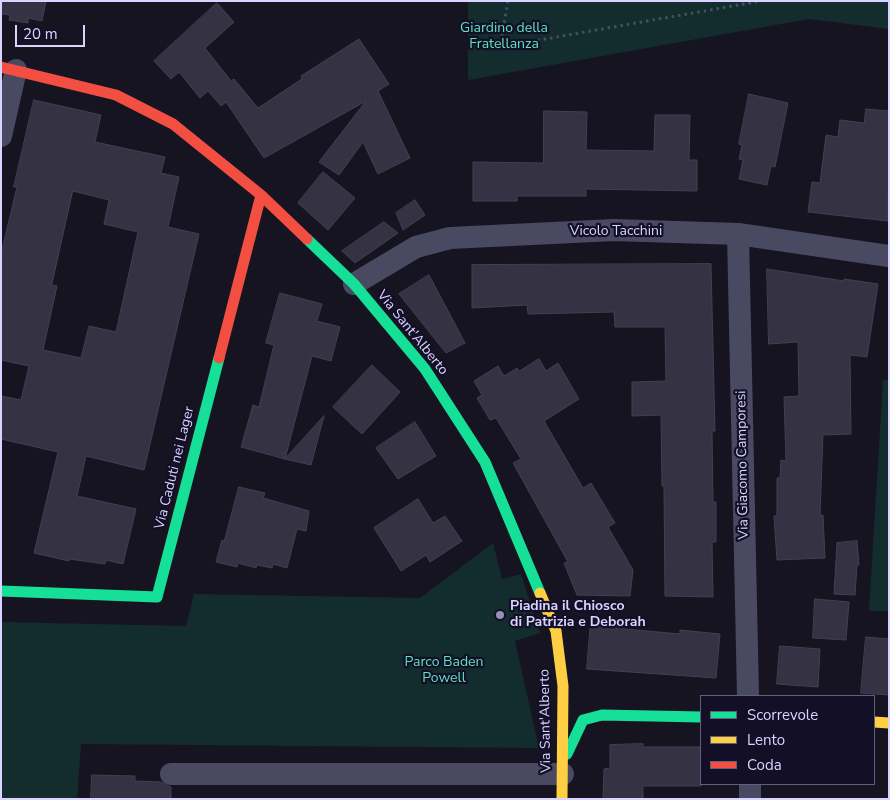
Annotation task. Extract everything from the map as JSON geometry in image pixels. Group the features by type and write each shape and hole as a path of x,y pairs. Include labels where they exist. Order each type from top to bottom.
{"street":[{"path":"1,136 9,69"},
{"name":"Via Sant'Alberto","path":"9,69 116,95 173,124 261,195 354,284 425,370 485,462 556,631 563,686 562,799"},
{"name":"Via Caduti nei Lager","path":"1,591 157,597 261,195"},
{"name":"Vicolo Tacchini","path":"354,284 416,246 450,238 614,230 738,234 889,256"},
{"name":"Via Giacomo Camporesi","path":"738,234 748,695"},
{"path":"171,774 563,768 583,720 602,715 700,717"},
{"path":"875,722 889,723"},
{"path":"750,785 750,799"}],"path":[{"path":"508,1 500,47 761,1"}],"green space":[{"name":"Giardino della Fratellanza","path":"468,1 889,1 889,29 809,19 468,80"},
{"path":"883,380 889,380 889,611 869,611"},
{"name":"Parco Baden Powell","path":"493,543 502,579 521,574 540,633 515,641 539,748 81,744 77,799 1,799 1,622 186,626 194,594 420,598"}],"building":[{"path":"1,1 46,1 42,21 28,18 28,23 9,20 10,15 1,14"},
{"path":"217,3 234,22 205,48 231,81 234,79 258,108 302,79 301,76 359,39 389,84 378,91 410,158 378,174 363,142 339,175 319,162 366,101 264,158 226,102 221,106 208,91 200,98 179,72 171,79 154,61"},
{"path":"749,94 788,103 775,167 771,166 767,185 739,179 743,160 739,159 742,145 739,144"},
{"path":"34,100 101,115 95,142 165,157 161,173 179,177 168,227 199,234 144,470 86,456 77,496 136,509 123,564 106,560 105,564 69,559 69,561 34,553 58,452 1,439 1,396 21,400 29,366 1,360 1,254 17,187 14,187","holes":["73,191 109,200 104,224 138,232 116,332 89,326 81,358 43,350 57,286 52,285"]},
{"path":"866,109 889,111 888,221 808,212 812,182 820,183 826,135 838,137 840,120 864,123"},
{"path":"544,111 587,112 586,150 654,151 655,115 690,115 689,160 697,160 697,191 586,189 586,196 517,196 517,201 473,201 473,162 543,163"},
{"path":"323,172 355,198 328,230 298,203"},
{"path":"415,200 425,215 403,230 396,213"},
{"path":"384,222 398,233 355,263 342,251"},
{"path":"711,264 715,431 712,431 713,502 716,502 716,542 712,542 713,597 665,596 661,415 632,416 632,382 666,381 665,327 615,327 614,312 528,314 527,305 472,308 472,265"},
{"path":"767,269 844,281 844,279 878,284 867,357 850,355 851,434 823,435 820,515 823,515 825,558 777,560 774,516 777,516 777,478 780,478 781,460 786,461 784,397 799,396 798,342 769,344"},
{"path":"429,275 465,343 446,353 399,294"},
{"path":"280,293 322,304 317,321 340,327 331,361 312,356 285,459 241,447 253,405 259,407 274,345 266,343"},
{"path":"539,359 546,371 558,363 579,399 544,421 583,488 591,483 615,523 608,527 633,570 630,596 577,595 564,563 568,562 513,463 521,459 496,418 490,420 477,398 482,395 474,381 498,366 504,376 517,368 519,371"},
{"path":"372,365 400,392 362,434 333,407"},
{"path":"324,416 311,465 285,459"},
{"path":"415,422 436,456 398,479 376,448"},
{"path":"239,487 265,493 263,498 309,511 306,531 297,529 287,568 273,564 272,568 257,565 256,568 238,563 237,567 216,562"},
{"path":"418,499 433,523 445,516 462,541 430,562 426,555 401,571 374,528"},
{"path":"857,541 859,565 857,565 855,595 834,594 837,543"},
{"path":"815,599 849,602 846,640 813,638"},
{"path":"591,621 626,624 625,629 680,634 680,630 720,634 716,678 587,669"},
{"path":"866,637 889,639 889,695 861,693"},
{"path":"780,646 820,649 818,687 777,684"},
{"path":"643,744 643,747 700,747 701,786 643,786 643,799 603,799 604,769 610,768 610,745"},
{"path":"92,775 135,776 135,781 161,782 171,787 171,799 91,799"}],"traffic: fast":[{"path":"307,239 354,284 425,369 485,462 540,593"},
{"path":"1,591 157,597 219,358"},
{"path":"567,754 583,720 602,715 700,717"}],"traffic: slow":[{"path":"540,593 556,631 563,686 562,799"},
{"path":"875,722 889,723"}],"traffic: jam":[{"path":"1,67 116,95 173,124 261,195 307,239"},
{"path":"219,358 261,195"}],"place":[{"name":"Piadina il Chiosco di Patrizia e Deborah","path":"500,615"}]}
